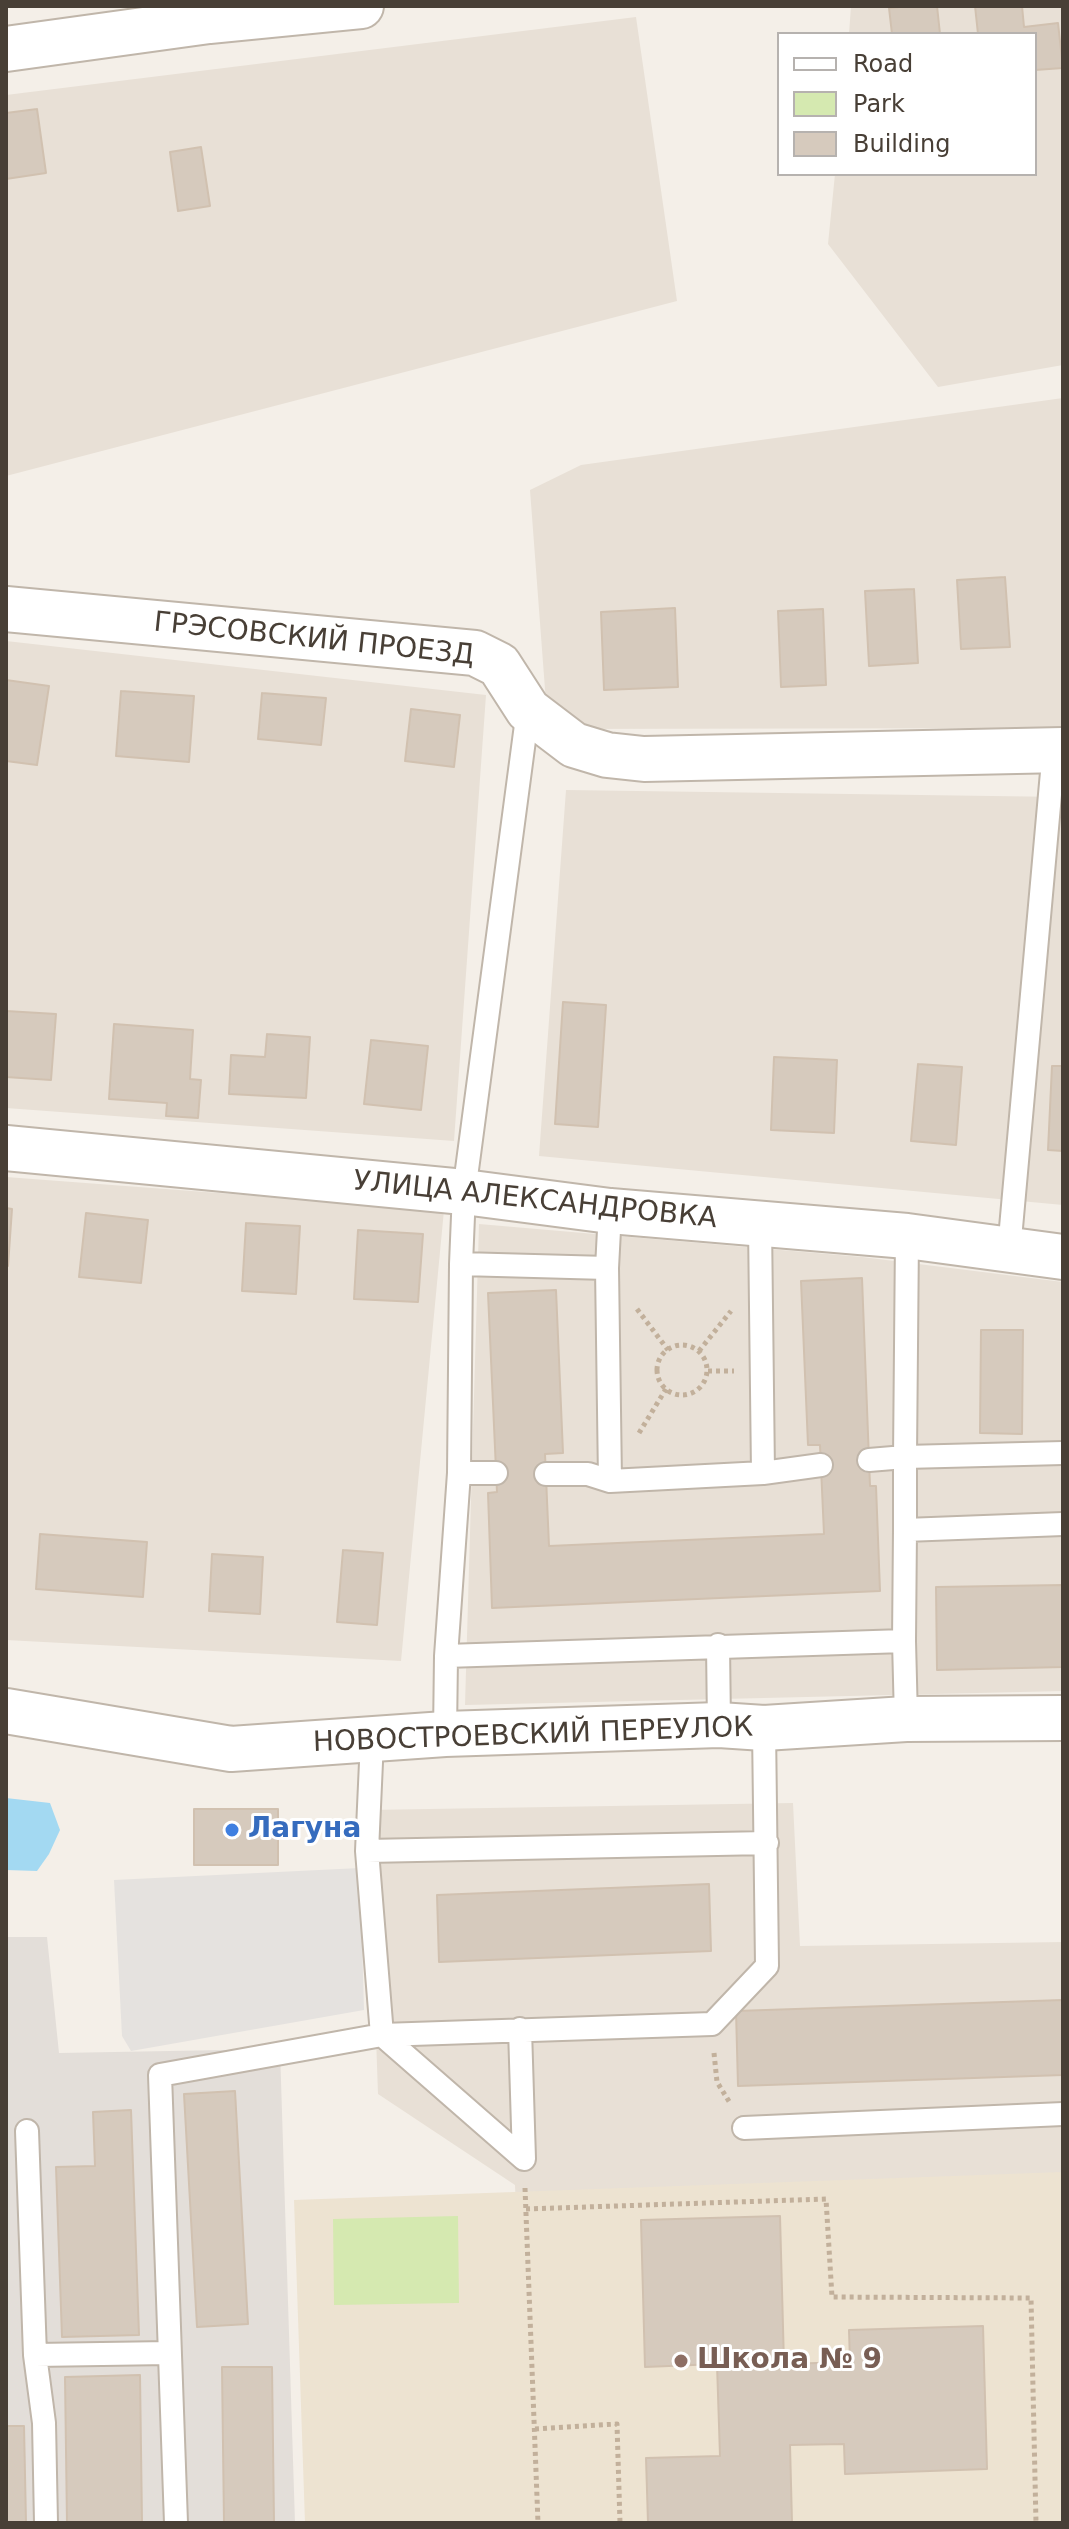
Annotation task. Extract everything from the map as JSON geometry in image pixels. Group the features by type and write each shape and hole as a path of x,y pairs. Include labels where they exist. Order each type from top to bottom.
{"street":[{"path":"6,49 209,21 361,6"},
{"name":"ГРЭСОВСКИЙ ПРОЕЗД","path":"6,609 475,653 499,665 528,710 574,745 607,755 644,759 1058,750"},
{"name":"УЛИЦА АЛЕКСАНДРОВКА","path":"6,1148 464,1192 610,1211 907,1236 1063,1257"},
{"name":"НОВОСТРОЕВСКИЙ ПЕРЕУЛОК","path":"6,1711 231,1749 445,1734 719,1725 764,1728 906,1719 1063,1718"}],"lane":[{"path":"445,1734 446,1656 459,1473 464,1192 528,710"},
{"path":"1009,1250 1058,750"},
{"path":"610,1211 607,1268 610,1481"},
{"path":"760,1224 763,1473"},
{"path":"906,1719 907,1236"},
{"path":"461,1264 607,1268"},
{"path":"869,1460 1063,1453"},
{"path":"546,1474 588,1474 610,1481 763,1473 821,1465"},
{"path":"459,1473 496,1473"},
{"path":"905,1530 1063,1524"},
{"path":"446,1656 904,1641"},
{"path":"718,1645 719,1725"},
{"path":"176,2523 160,2075 382,2035 712,2024 767,1966 764,1728"},
{"path":"372,1740 367,1851 382,2035 524,2159"},
{"path":"367,1851 767,1843"},
{"path":"520,2029 524,2159"},
{"path":"744,2128 1063,2114"},
{"path":"27,2131 35,2355 44,2423 46,2523"},
{"path":"35,2355 169,2353"}],"path":[{"path":"678,1345 699,1351 708,1371 705,1382 687,1395 666,1389 659,1380 657,1369 661,1358 678,1345"},
{"path":"712,2024 717,2082 744,2128"},
{"path":"524,2159 538,2523"},
{"path":"526,2209 826,2199 832,2297 1031,2298 1036,2523"},
{"path":"535,2429 617,2424 620,2523"}],"shaded area":[{"path":"851,6 1063,6 1063,365 938,387 828,244 835,176 1037,176 1037,32 849,32"},
{"path":"636,17 677,301 6,476 6,95"},
{"path":"1063,398 1063,728 548,729 530,490 581,465"},
{"path":"6,641 486,695 454,1141 6,1108"},
{"path":"566,790 1063,797 1063,1205 539,1156"},
{"path":"6,1177 444,1210 401,1661 6,1640"},
{"path":"479,1224 862,1257 1063,1282 1063,1691 465,1705"},
{"path":"793,1803 800,1946 1063,1942 1063,2523 527,2523 515,2185 378,2094 368,1810"},
{"path":"360,1868 364,2010 131,2051 122,2036 114,1880"},
{"path":"6,1937 47,1937 59,2053 280,2049 295,2523 6,2523"},
{"name":"Школа № 9","path":"1063,2172 1063,2523 305,2523 294,2200"}],"green space":[{"path":"458,2216 459,2303 334,2305 333,2219"}],"water":[{"path":"6,1798 50,1803 60,1830 37,1871 6,1870"}],"building":[{"path":"937,6 940,32 892,32 889,8"},
{"path":"975,6 1022,6 1024,27 1058,23 1063,68 1037,70 1037,32 978,32"},
{"path":"37,109 46,173 6,179 6,113"},
{"path":"201,147 210,206 178,211 170,152"},
{"path":"1005,577 1010,647 961,649 957,580"},
{"path":"914,589 918,663 869,666 865,591"},
{"path":"675,608 678,687 604,690 601,612"},
{"path":"823,609 826,685 781,687 778,611"},
{"path":"6,680 49,686 37,765 6,761"},
{"path":"121,691 194,696 189,762 116,756"},
{"path":"262,693 326,698 321,745 258,739"},
{"path":"411,709 460,715 454,767 405,761"},
{"path":"563,1002 606,1005 598,1127 555,1124"},
{"path":"6,1011 56,1014 51,1080 6,1077"},
{"path":"114,1024 193,1030 190,1079 201,1080 198,1118 166,1116 167,1103 109,1099"},
{"path":"267,1034 310,1037 306,1098 229,1094 231,1055 265,1057"},
{"path":"371,1040 428,1046 421,1110 364,1104"},
{"path":"774,1057 837,1060 834,1133 771,1130"},
{"path":"918,1064 962,1067 956,1145 911,1141"},
{"path":"1052,1066 1063,1066 1063,1151 1048,1150"},
{"path":"6,1208 12,1209 8,1266 6,1266"},
{"path":"86,1213 148,1220 141,1283 79,1277"},
{"path":"246,1223 300,1226 296,1294 242,1291"},
{"path":"358,1230 423,1234 418,1302 354,1299"},
{"path":"862,1278 870,1486 876,1486 880,1591 492,1608 488,1493 497,1492 488,1293 556,1290 563,1453 545,1454 549,1546 824,1534 820,1445 808,1445 801,1281"},
{"path":"981,1330 1023,1330 1022,1434 980,1433"},
{"path":"40,1534 147,1542 143,1597 36,1589"},
{"path":"343,1550 383,1553 377,1625 337,1622"},
{"path":"212,1554 263,1557 260,1614 209,1611"},
{"path":"1063,1585 1063,1667 937,1670 936,1587"},
{"path":"194,1809 278,1809 278,1865 194,1865"},
{"path":"709,1884 711,1951 439,1962 437,1895"},
{"path":"1063,2000 1063,2075 738,2086 736,2011"},
{"path":"235,2091 248,2324 197,2327 184,2094"},
{"path":"131,2110 139,2335 62,2337 56,2167 95,2166 93,2112"},
{"path":"780,2216 784,2364 850,2362 849,2330 983,2326 987,2469 845,2474 844,2444 790,2445 792,2523 648,2523 646,2458 720,2456 717,2364 645,2367 641,2220"},
{"path":"222,2367 272,2367 274,2523 224,2523"},
{"path":"140,2375 142,2523 67,2523 65,2377"},
{"path":"6,2426 24,2426 26,2523 6,2523"}],"place":[{"name":"Лагуна","path":"232,1830"},
{"name":"Школа № 9","path":"681,2361"}]}
